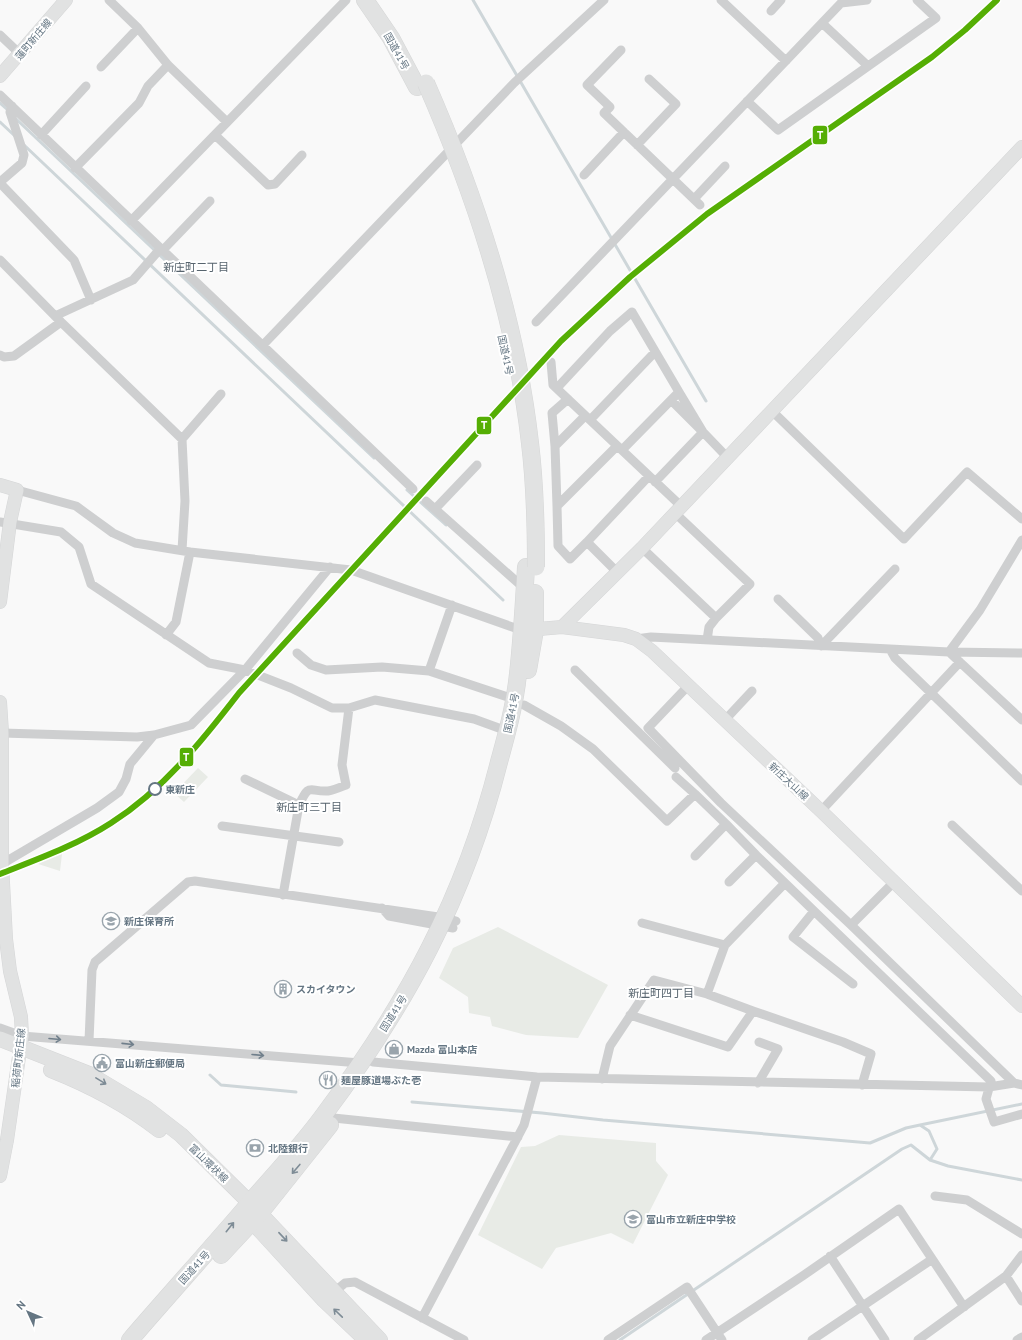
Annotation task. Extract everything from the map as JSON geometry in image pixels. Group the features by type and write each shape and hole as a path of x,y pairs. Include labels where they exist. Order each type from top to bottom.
{"highway":[{"name":"国道41号","path":"365,0 422,85"},
{"name":"国道41号","path":"145,1340 328,1118 367,1062 427,956 449,923 485,848 515,743 528,630 536,509 530,442 520,374 507,314 456,156 400,36 376,0"},
{"name":"国道41号","path":"528,630 525,589 531,567"},
{"name":"国道41号","path":"449,923 490,797 507,731 519,702"},
{"name":"国道41号","path":"130,1340 251,1212"}],"main road":[{"name":"蓮町新庄線","path":"0,76 66,0"},
{"path":"562,627 642,548 771,410 1022,147"},
{"path":"0,485 17,490 5,522 0,602"},
{"name":"新庄大山線","path":"528,630 562,627 624,635 636,639 652,651 821,811 1022,1006"},
{"name":"稲荷町新庄線","path":"0,702 2,733 1,865 6,939 10,971 21,1017 20,1046 7,1140 0,1176"},
{"name":"富山環状線","path":"0,1039 20,1046 146,1120 176,1144 232,1198 251,1212 334,1292 380,1340"},
{"name":"富山環状線","path":"0,1050 20,1046"},
{"name":"富山環状線","path":"251,1212 324,1300 366,1340"}],"street":[{"path":"109,0 138,28 168,65 227,122"},
{"path":"131,221 346,0"},
{"path":"263,345 514,83 604,0"},
{"path":"721,0 786,61"},
{"path":"770,11 781,0"},
{"path":"536,322 842,1 867,0"},
{"path":"747,101 778,130 936,18 917,0"},
{"path":"822,23 868,66"},
{"path":"101,67 138,28"},
{"path":"0,35 20,54"},
{"path":"621,50 587,85 610,107 604,113 697,202 725,166"},
{"path":"75,168 139,103 148,86 168,65"},
{"path":"637,145 676,104 649,79"},
{"path":"41,135 86,86"},
{"path":"0,95 160,250 263,345 413,489"},
{"path":"12,106 10,112 24,155 22,163 0,182 74,260 91,300"},
{"path":"584,175 624,132"},
{"path":"215,135 268,185 275,184 302,155"},
{"path":"1,357 14,356 58,319 91,300 133,280 160,250 210,201"},
{"path":"0,260 58,319 182,439 186,551 176,622 166,635"},
{"path":"557,388 610,331 632,312 703,432"},
{"path":"555,446 588,418 655,352"},
{"path":"551,362 553,385 652,479 678,510 750,584 709,627 707,640"},
{"path":"557,506 679,392"},
{"path":"182,439 222,394"},
{"path":"568,399 552,413 555,446 558,546 570,558 703,432"},
{"path":"671,400 727,457"},
{"path":"771,410 904,540 967,472 1022,519"},
{"path":"435,509 477,465"},
{"path":"17,490 76,506 114,533 135,543 186,551 330,567 363,574 528,630"},
{"path":"426,501 525,589"},
{"path":"5,522 61,532 79,547 90,584 209,662 245,670 285,686 332,708 349,708 374,700 474,719 507,731"},
{"path":"949,652 980,610 988,594 1022,540"},
{"path":"587,542 617,572"},
{"path":"642,548 716,618"},
{"path":"2,733 137,737 154,735 191,725 245,670 330,567"},
{"path":"821,646 895,569"},
{"path":"778,599 818,638 821,646"},
{"path":"429,671 452,605"},
{"path":"636,639 651,637 949,652 1022,653"},
{"path":"890,649 896,658 1022,781"},
{"path":"949,652 1022,720"},
{"path":"297,653 311,665 326,670 382,666 429,671 519,702 561,726 593,749 667,821 695,794"},
{"path":"821,811 960,662"},
{"path":"575,670 634,728 695,794 756,855 990,1081 986,1099 994,1122 1022,1114"},
{"path":"648,728 688,686"},
{"path":"724,720 752,691"},
{"path":"284,895 299,805 305,792 311,789 328,791 346,785 342,765 349,708"},
{"path":"634,728 648,728 721,803 1018,1084"},
{"path":"1,865 97,808 119,792 126,778 130,764 154,735"},
{"path":"245,779 299,805"},
{"path":"695,856 726,824"},
{"path":"952,824 1022,891"},
{"path":"222,826 339,842"},
{"path":"729,882 756,855"},
{"path":"89,1041 92,970 95,962 188,882 195,881 382,908 389,916 449,923"},
{"path":"851,925 894,882"},
{"path":"707,994 725,945 785,883"},
{"path":"814,911 793,937 853,984"},
{"path":"642,923 725,945"},
{"path":"602,1079 610,1046 654,980 707,994 753,1012 843,1042 871,1054 862,1085"},
{"path":"630,1015 728,1047 753,1012"},
{"path":"0,1028 20,1046 89,1041 367,1062 537,1077 989,1087 1018,1084"},
{"path":"758,1083 778,1049 759,1042"},
{"path":"422,1318 524,1125 537,1077"},
{"path":"328,1118 518,1137"},
{"path":"935,1196 967,1200 1022,1234"},
{"path":"706,1340 719,1336 830,1256 899,1209 931,1260 964,1307"},
{"path":"918,1340 1006,1276 1022,1255"},
{"path":"830,1256 885,1340"},
{"path":"812,1340 931,1260"},
{"path":"1006,1276 1022,1302"},
{"path":"334,1292 345,1283 355,1282 464,1340"},
{"path":"608,1340 687,1287 719,1336"},
{"path":"1017,1340 1022,1337"}],"shaded area":[{"path":"198,768 208,777 184,802 174,793"},
{"path":"62,854 60,871 32,862"},
{"path":"498,927 608,985 578,1038 526,1035 492,1026 490,1017 469,1013 468,997 439,978 453,948"},
{"path":"559,1135 656,1143 656,1161 668,1175 633,1244 611,1233 556,1248 542,1269 478,1235 521,1147 535,1146"}],"waterway":[{"path":"473,0 706,401"},
{"path":"0,103 9,111"},
{"path":"14,117 374,458"},
{"path":"0,122 16,137"},
{"path":"24,145 503,600"},
{"path":"407,490 446,525"},
{"path":"210,1075 221,1085 296,1092"},
{"path":"412,1102 870,1143 906,1128 920,1125 929,1131 937,1149 930,1160"},
{"path":"920,1125 1022,1104"},
{"path":"620,1340 902,1149 911,1145 930,1160 948,1166 1022,1180"}],"transit line":[{"name":"T","path":"0,874 85,838 111,823 148,796 181,764 239,693 561,341 630,277 707,214 932,57 965,30 997,0"}],"place":[{"name":"東新庄","path":"155,789"},
{"name":"新庄保育所","path":"111,921"},
{"name":"スカイタウン","path":"283,989"},
{"name":"Mazda 富山本店","path":"394,1049"},
{"name":"富山新庄郵便局","path":"102,1063"},
{"name":"麺屋豚道場ぶた壱","path":"328,1080"},
{"name":"北陸銀行","path":"255,1148"},
{"name":"富山市立新庄中学校","path":"633,1219"}],"district":[{"name":"新庄町二丁目","path":"196,267"},
{"name":"新庄町三丁目","path":"309,807"},
{"name":"新庄町四丁目","path":"661,993"}]}
